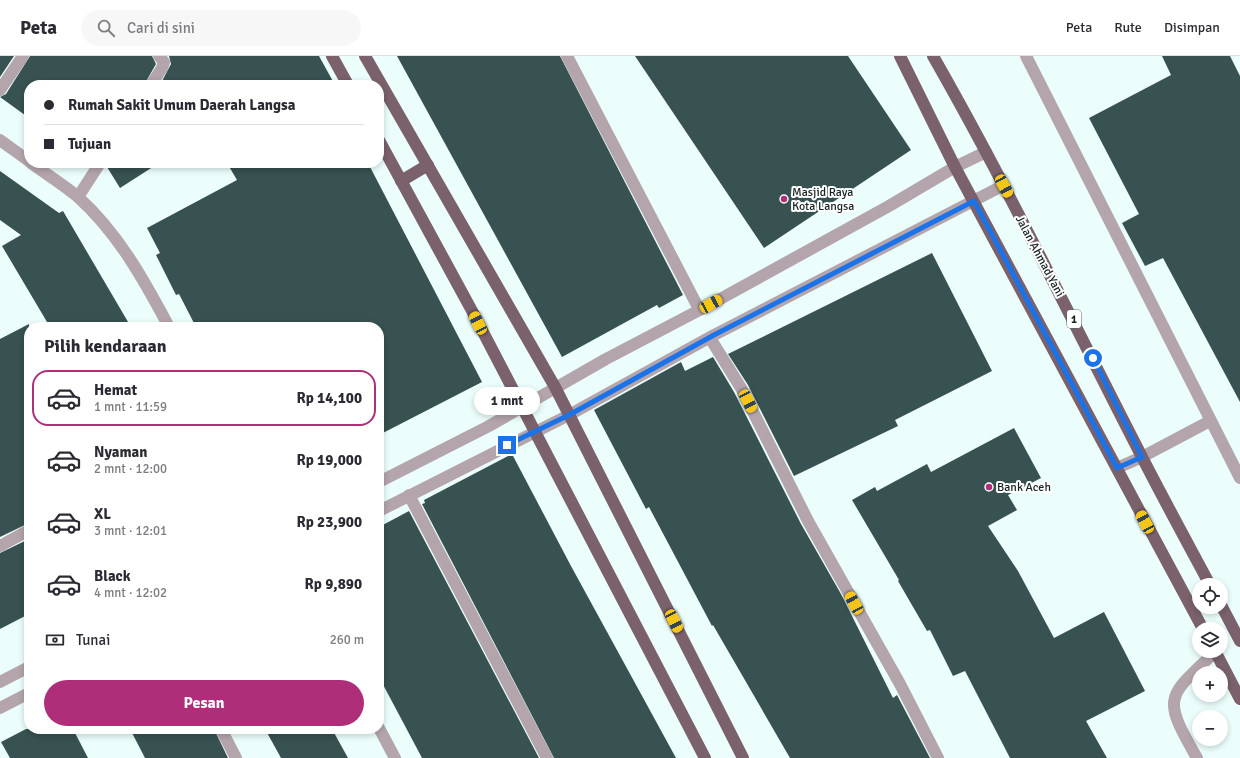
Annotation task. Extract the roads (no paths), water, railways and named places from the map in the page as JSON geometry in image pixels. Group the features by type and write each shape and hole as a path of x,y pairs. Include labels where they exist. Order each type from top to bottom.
{"main road":[{"path":"332,56 345,80"},
{"path":"365,56 379,80"},
{"path":"900,56 955,167 1199,622"},
{"name":"Jalan Ahmad Yani","path":"933,56 1004,186 1072,316 1142,457 1206,578"},
{"path":"384,89 555,387 743,758"},
{"path":"384,149 468,303 622,602 705,758"},
{"path":"401,181 428,165"},
{"path":"1225,614 1240,641"},
{"path":"1218,658 1240,699"}],"street":[{"path":"0,90 23,56"},
{"path":"568,56 700,309"},
{"path":"1026,56 1240,478"},
{"path":"154,80 162,68 164,58"},
{"path":"0,140 24,158"},
{"path":"384,479 482,429 555,387 882,210 955,167 986,152"},
{"path":"38,168 78,197 122,246 142,276 166,322"},
{"path":"78,197 97,168"},
{"path":"384,508 569,415 710,338 1004,186"},
{"path":"710,338 741,388 808,521 900,684 938,758"},
{"path":"1117,468 1142,457 1210,421"},
{"path":"410,495 548,758"},
{"path":"0,546 24,533"},
{"path":"1197,758 1180,728 1173,704 1176,692 1181,683 1208,658"},
{"path":"0,682 24,670"},
{"path":"0,708 24,696"},
{"path":"224,734 236,758"},
{"path":"382,734 395,758"}],"place":[{"name":"Masjid Raya Kota Langsa","path":"784,199"},
{"name":"Bank Aceh","path":"989,487"}]}
